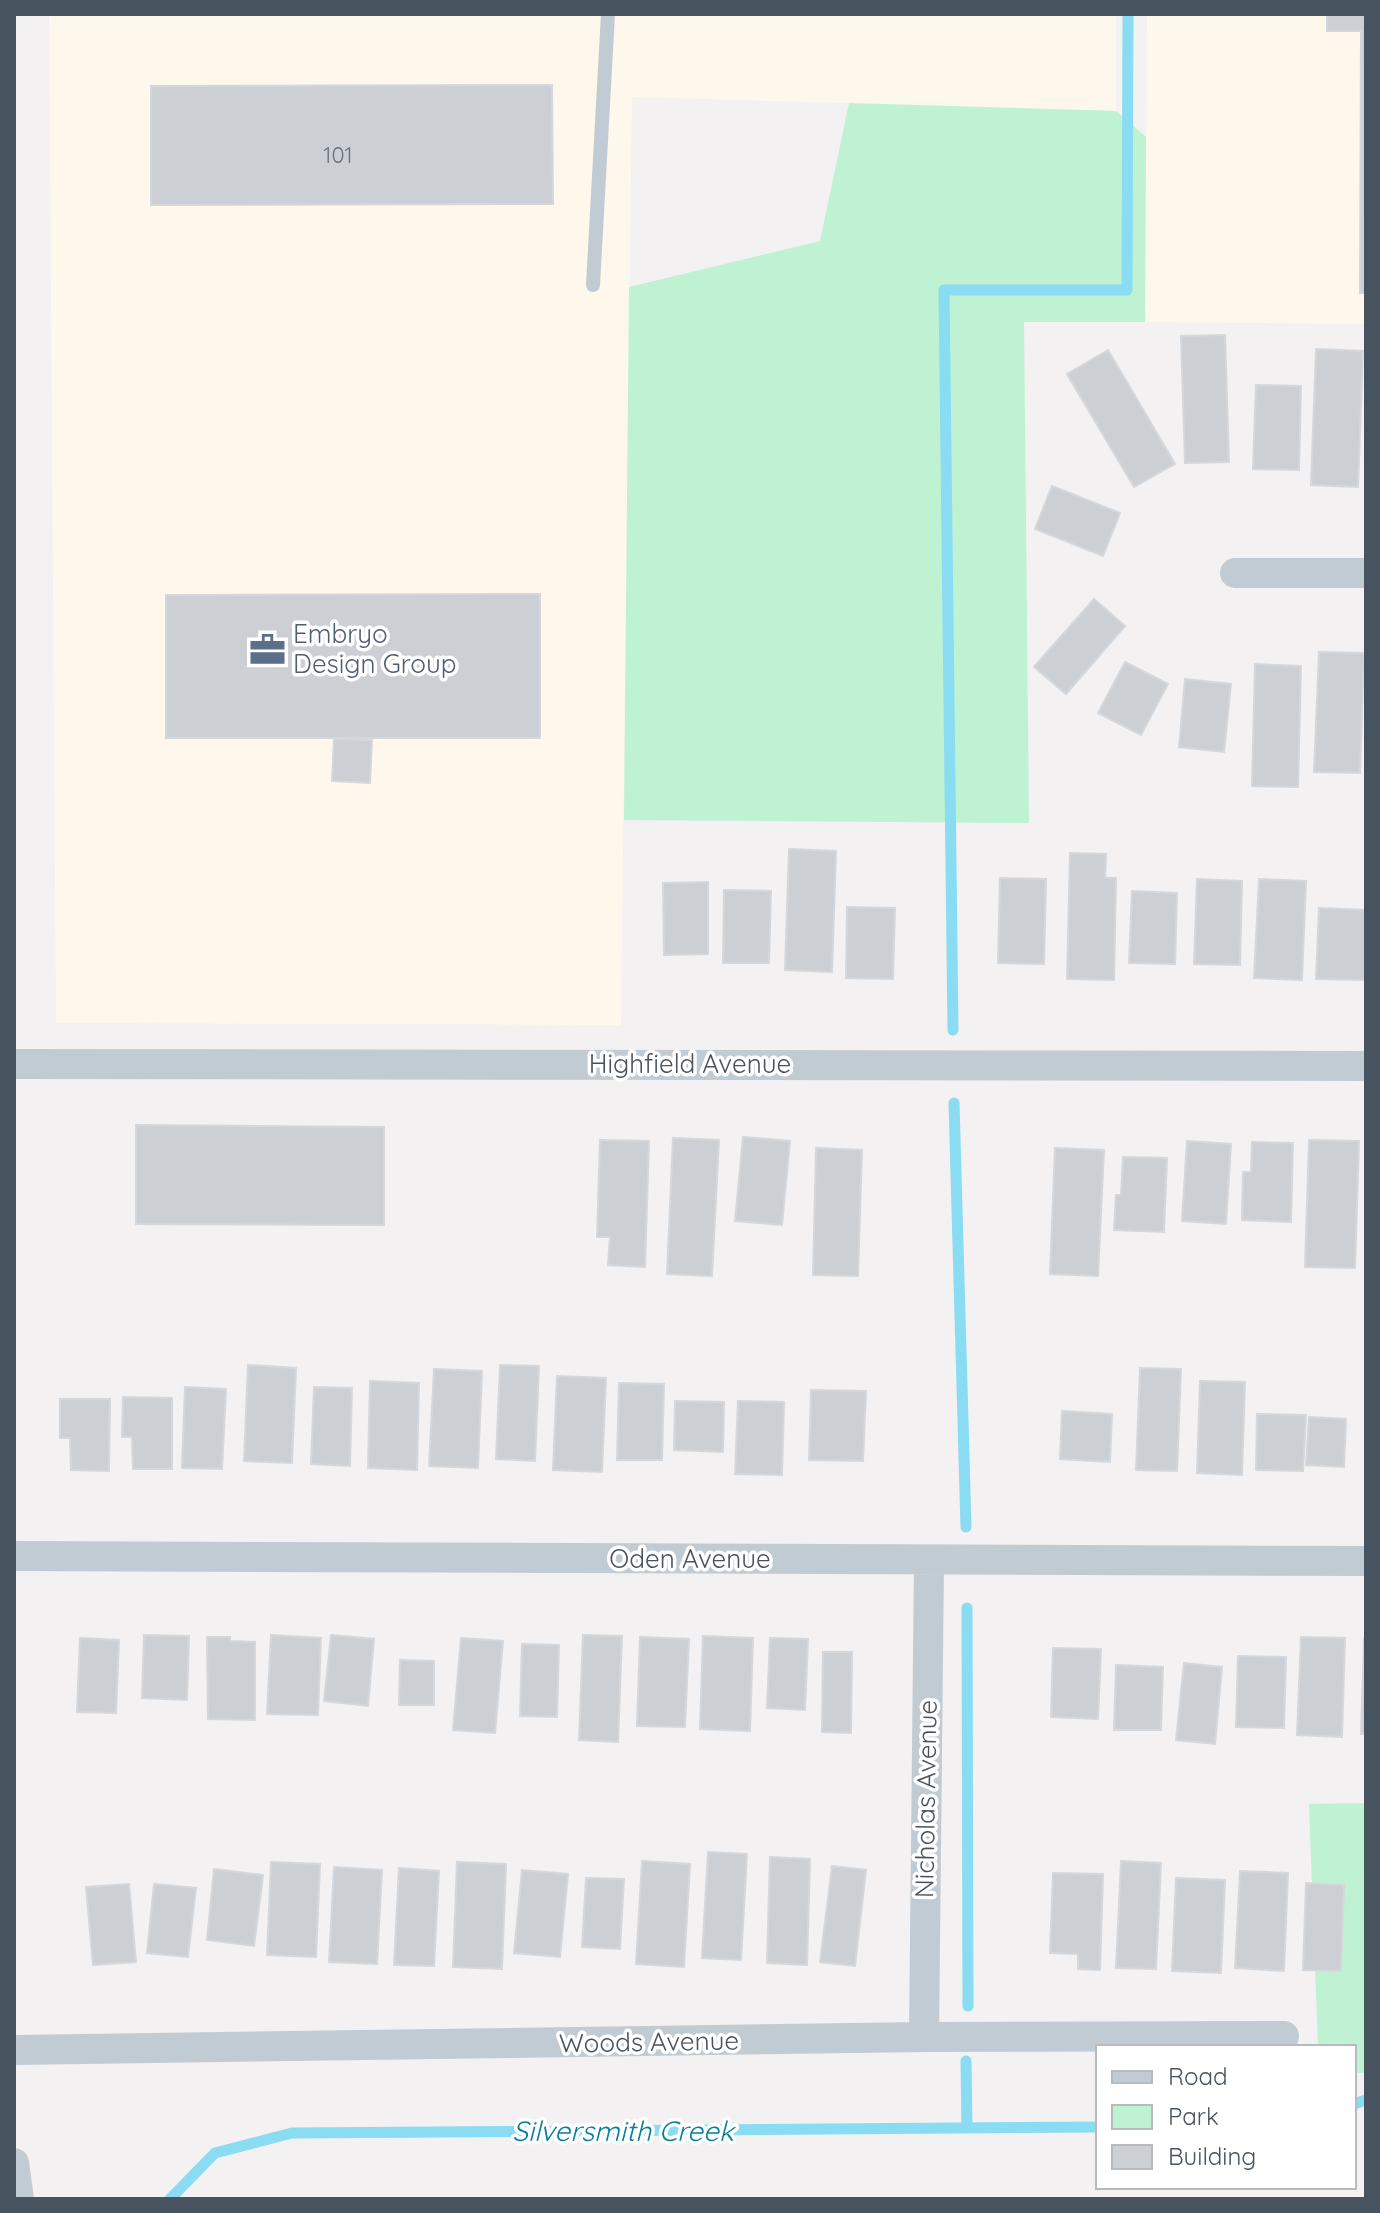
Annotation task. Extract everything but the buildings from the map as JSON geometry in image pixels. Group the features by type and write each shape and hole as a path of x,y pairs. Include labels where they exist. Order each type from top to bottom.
{"street":[{"path":"1235,573 1366,573"},
{"name":"Highfield Avenue","path":"14,1064 1366,1066"},
{"name":"Oden Avenue","path":"14,1556 1366,1561"},
{"name":"Nicholas Avenue","path":"924,2037 929,1560"},
{"name":"Woods Avenue","path":"14,2050 924,2037 1284,2036"},
{"path":"14,2163 19,2199"}],"lane":[{"path":"593,285 608,14"}],"shaded area":[{"path":"49,14 1116,14 1116,111 632,97 621,1025 56,1023"},
{"path":"1147,14 1366,14 1366,324 1145,322"}],"green space":[{"path":"849,103 1116,111 1146,137 1145,322 1024,322 1029,823 624,820 629,287 820,241"},
{"path":"1366,1803 1366,2073 1356,2073 1356,2045 1318,2045 1309,1804"}],"waterway":[{"path":"953,1030 944,290 1127,290 1128,14"},
{"path":"954,1103 966,1527"},
{"path":"967,1608 968,2006"},
{"path":"966,2061 967,2128"},
{"name":"Silversmith Creek","path":"1356,2103 1366,2100"},
{"name":"Silversmith Creek","path":"170,2199 215,2153 292,2133 1096,2127"}],"place":[{"name":"Embryo Design Group","path":"267,649"}]}
